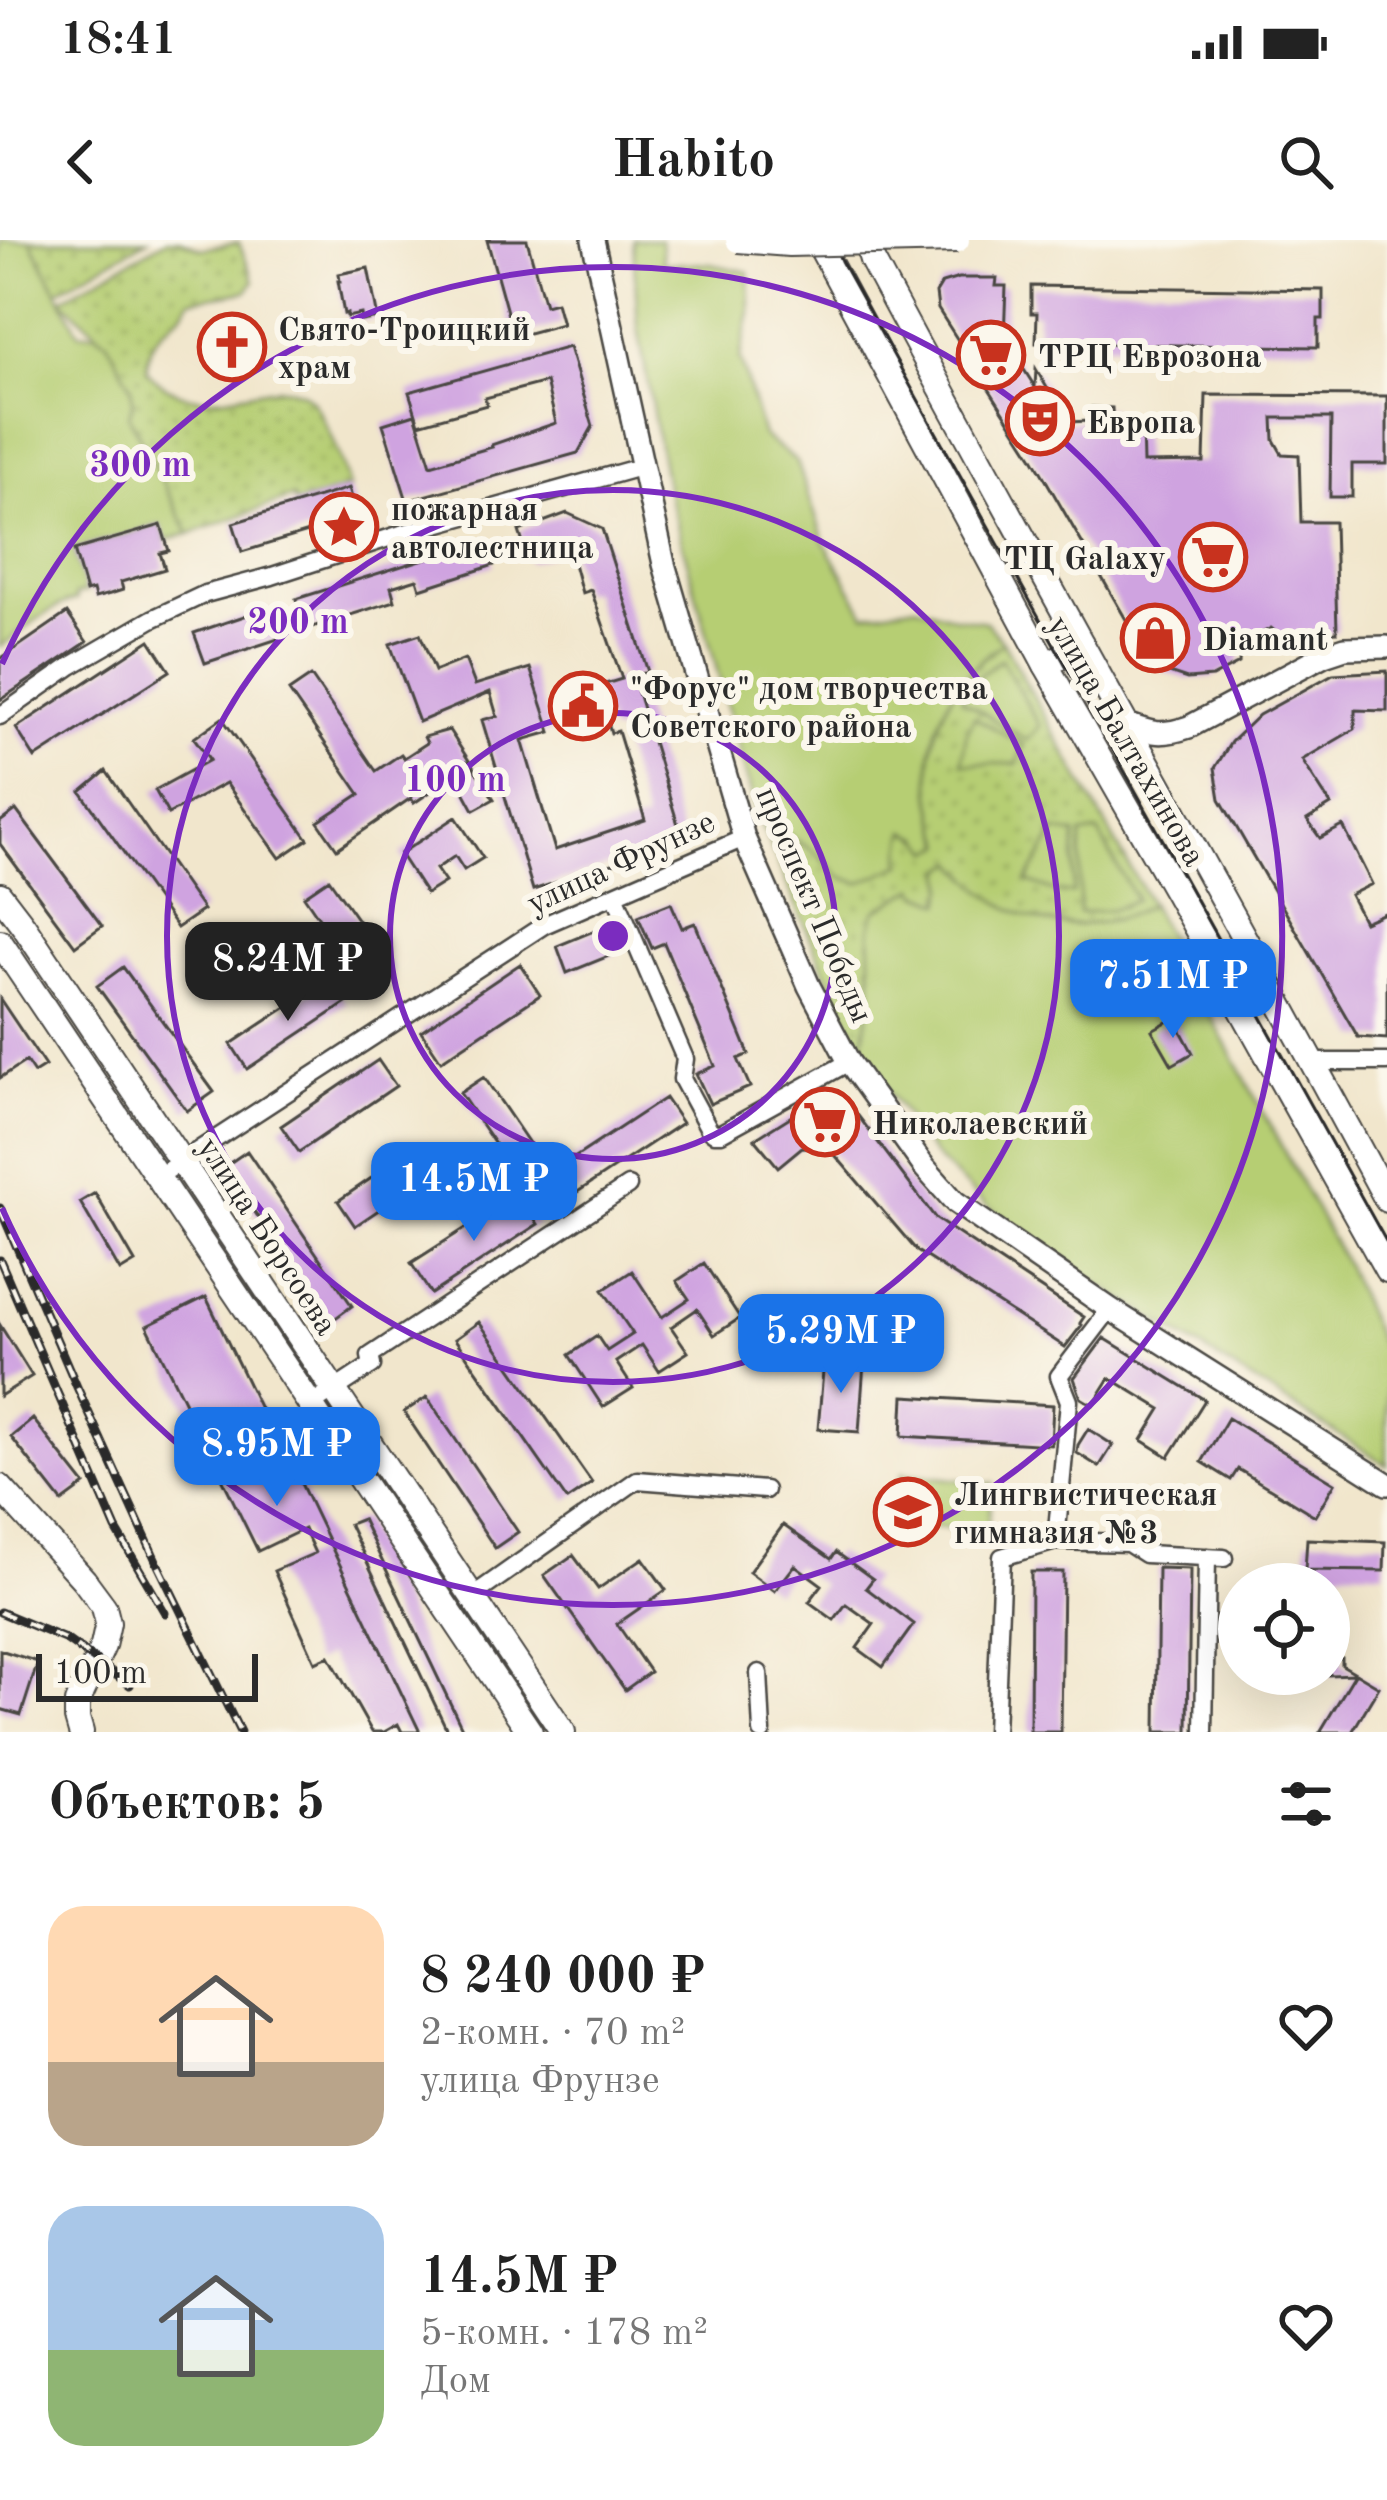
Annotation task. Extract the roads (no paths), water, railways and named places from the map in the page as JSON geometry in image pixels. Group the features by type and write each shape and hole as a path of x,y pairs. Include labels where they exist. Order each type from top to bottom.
{"main road":[{"path":"738,240 789,244 957,240"},
{"name":"улица Балтахинова","path":"817,240 1046,665 1387,1270"},
{"name":"улица Балтахинова","path":"866,240 882,278 1387,1200"},
{"path":"1046,665 1082,645"},
{"name":"улица Борсоева","path":"0,895 530,1732"},
{"name":"улица Борсоева","path":"0,942 170,1169"},
{"name":"улица Борсоева","path":"322,1397 471,1597 563,1732"},
{"path":"0,1487 104,1607 103,1646 77,1703 80,1732"}],"street":[{"name":"проспект Победы","path":"593,240 664,563 744,838 808,986 849,1062 955,1202 1110,1309 1387,1484"},
{"path":"0,716 71,666 205,594 644,466"},
{"path":"1127,724 1153,734 1172,733 1324,655 1345,648 1387,646"},
{"name":"улица Фрунзе","path":"170,1169 544,925 744,838"},
{"path":"615,895 685,1059 682,1079 714,1133 849,1062"},
{"path":"1313,1062 1387,1062"},
{"path":"322,1397 372,1365 370,1356 628,1186"},
{"path":"1056,1541 1070,1401 1059,1376 1110,1309"},
{"path":"471,1597 637,1480 765,1490"},
{"path":"995,1732 1002,1557 1056,1541 1128,1543 1144,1554 1215,1558 1204,1732"},
{"path":"759,1673 763,1732"}],"tram line":[{"path":"832,240 1387,1243"}],"railway":[{"path":"0,1208 158,1565 240,1732"},
{"path":"0,1260 116,1529 165,1613"},
{"path":"0,1612 67,1640 130,1685"}],"place":[{"name":"Свято-Троицкий храм","path":"232,347"},
{"name":"ТРЦ Еврозона","path":"991,355"},
{"name":"Европа","path":"1040,421"},
{"name":"пожарная автолестница","path":"344,527"},
{"name":"ТЦ Galaxy","path":"1213,557"},
{"name":"Diamant","path":"1155,638"},
{"name":"\"Форус\" дом творчества Советского района","path":"583,706"},
{"name":"Николаевский","path":"825,1122"},
{"name":"Лингвистическая гимназия №3","path":"908,1512"}]}
